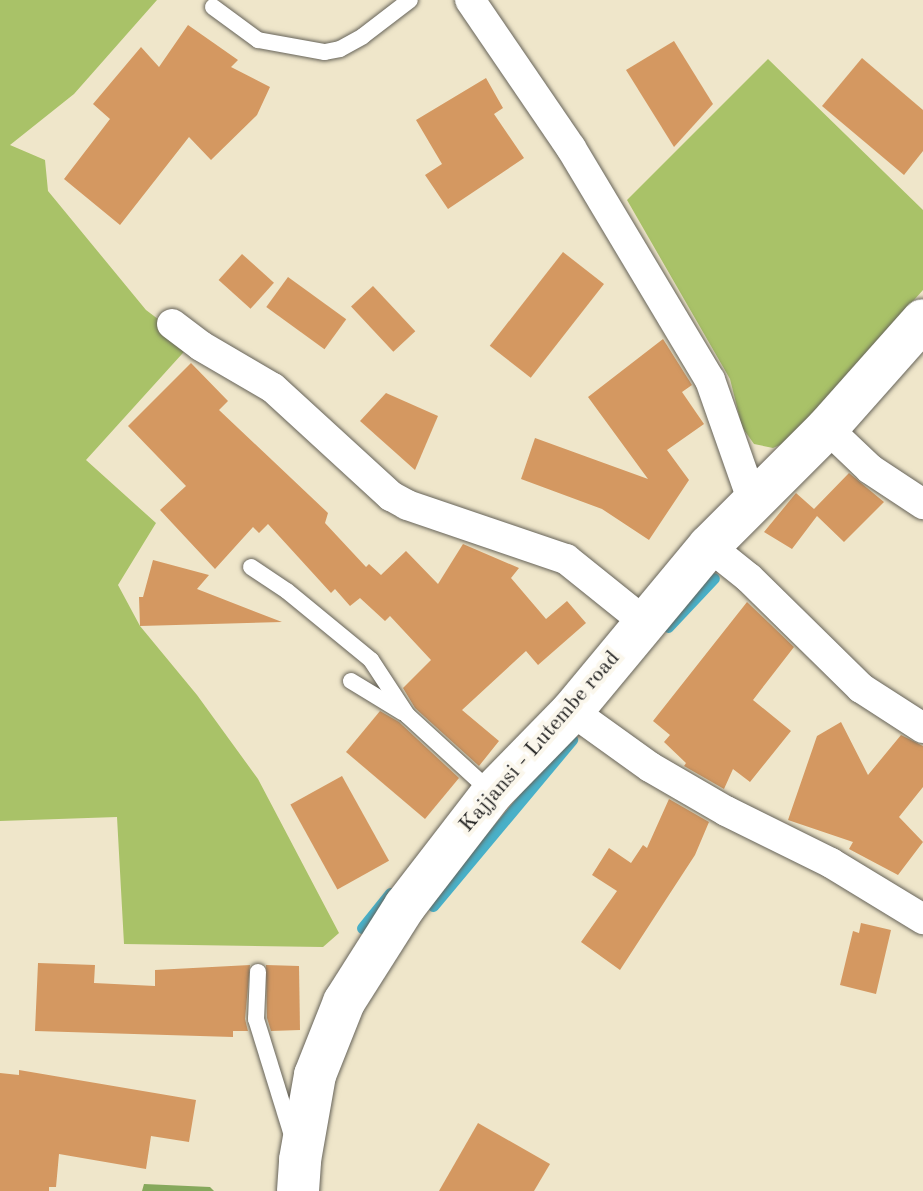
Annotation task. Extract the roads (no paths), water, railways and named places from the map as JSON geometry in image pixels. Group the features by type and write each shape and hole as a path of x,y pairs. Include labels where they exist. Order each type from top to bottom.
{"street":[{"path":"470,0 571,148 710,380 753,502"},
{"name":"Kajjansi - Lutembe road","path":"299,1175 315,1075 344,1002 405,906 492,793 572,711 643,621 709,546 827,428 923,320"},
{"path":"172,324 201,346 273,388 391,496 407,505 566,559 643,621"},
{"path":"827,428 870,469 923,504"},
{"path":"709,546 749,578 861,688 923,728"},
{"path":"572,711 650,767 726,811 831,863 923,919"}],"lane":[{"path":"213,7 258,40 325,52 340,49 363,36 410,0"},
{"path":"251,567 287,591 371,660 407,715"},
{"path":"351,681 407,715 492,793"},
{"path":"258,972 256,1019 299,1175"}],"waterway":[{"path":"668,627 714,578"},
{"path":"433,906 572,740"},
{"path":"362,928 390,893"}]}
